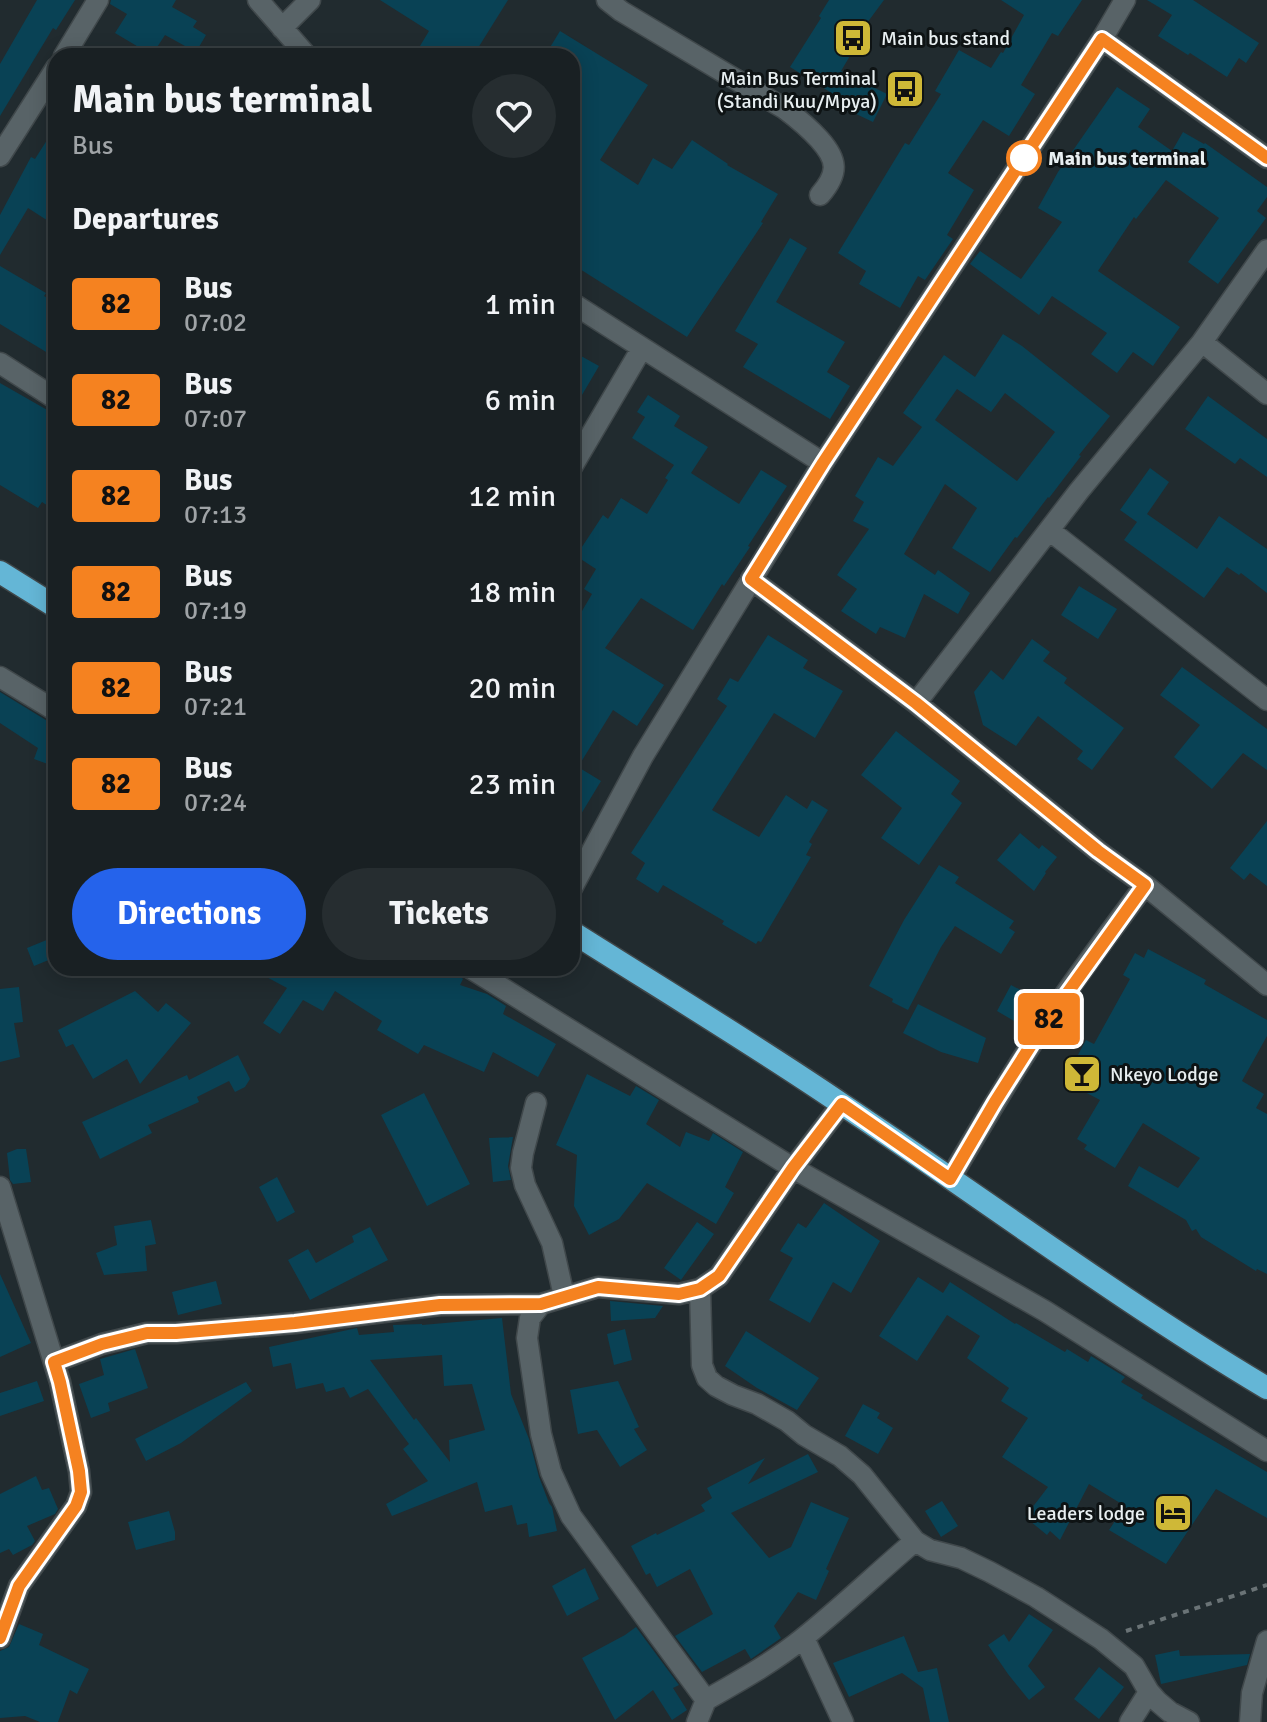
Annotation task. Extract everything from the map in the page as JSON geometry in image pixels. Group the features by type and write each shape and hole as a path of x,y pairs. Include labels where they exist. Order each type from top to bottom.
{"highway":[{"path":"0,572 48,602"},
{"path":"580,937 842,1104 1201,1349 1267,1388"}],"street":[{"path":"69,48 98,0"},
{"path":"258,0 300,48"},
{"path":"282,28 310,0"},
{"path":"607,0 806,124 829,150 834,162 830,183 820,195"},
{"path":"580,873 643,756 823,463 1125,0"},
{"path":"1102,39 1267,158"},
{"path":"0,156 48,81"},
{"path":"916,703 1079,491 1202,342 1267,250"},
{"path":"580,308 823,463"},
{"path":"1202,342 1267,394"},
{"path":"580,453 642,348"},
{"path":"0,363 48,394"},
{"path":"1049,530 1267,700"},
{"path":"751,579 916,703 1267,985"},
{"path":"0,677 48,706"},
{"path":"950,1179 1038,1034 1145,885"},
{"path":"483,976 793,1168 1045,1311 1267,1451"},
{"path":"536,1103 521,1168 525,1185 552,1243 564,1296"},
{"path":"54,1362 102,1344 147,1333 295,1323 440,1305 541,1304 598,1287 679,1294 700,1289 719,1276 793,1168 842,1104"},
{"path":"0,1187 60,1382 81,1492 76,1506 19,1586 0,1638"},
{"path":"700,1289 702,1365 707,1378 716,1386 757,1404 840,1456 862,1475 915,1541 930,1550 961,1558 990,1572 1101,1639 1134,1666 1149,1692 1170,1712 1189,1722"},
{"path":"541,1304 530,1318 527,1338 541,1434 551,1472 571,1516 706,1700"},
{"path":"697,1722 706,1700 804,1638 915,1541"},
{"path":"804,1638 843,1722"},
{"path":"1250,1722 1252,1693 1267,1641"},
{"path":"1130,1722 1149,1692"}],"path":[{"path":"1101,1639 1267,1585"}],"building":[{"path":"37,0 75,0 56,30 53,28 0,116 0,64"},
{"path":"111,0 176,0 172,7 197,21 193,27 206,35 198,48 189,48 165,35 157,48 140,48 115,33 127,14 110,4"},
{"path":"380,0 508,0 478,48 419,48 429,31"},
{"path":"829,0 884,0 867,23 841,71 887,94 873,122 835,104 838,97 790,67"},
{"path":"1001,0 1082,0 1058,36 1052,33 1021,85 1035,94 1009,136 983,120 948,173 974,190 947,235 953,239 925,280 918,276 900,308 859,284 866,271 838,253 905,143 909,145 941,94 935,91 959,50 991,68 1003,53 1024,15"},
{"path":"1147,0 1193,0 1259,43 1246,63 1239,58 1227,77 1158,36 1172,15"},
{"path":"560,31 648,85 600,160 638,185 653,158 672,169 692,140 727,165 778,194 763,223 687,337 580,269 580,48 550,48"},
{"path":"1117,87 1150,109 1138,127 1172,151 1183,132 1205,143 1267,187 1267,197 1257,211 1266,218 1218,284 1188,262 1219,218 1166,180 1136,219 1134,217 1098,271 1180,327 1153,366 1133,352 1117,373 1091,354 1107,333 1052,296 1039,315 970,264 980,251 1021,279 1062,222 1038,208 1058,172"},
{"path":"48,139 48,221 28,208 0,255 0,215 31,157 35,159"},
{"path":"790,238 807,248 776,302 845,342 827,372 850,386 830,419 743,367 758,344 735,331"},
{"path":"0,266 46,293 48,353 0,324"},
{"path":"1003,334 1110,416 990,572 952,548 977,508 945,484 904,554 935,575 938,570 970,593 958,614 924,594 905,638 880,627 876,634 841,611 857,589 837,575 869,529 853,521 864,502 855,496 878,457 893,466 922,427 903,413 944,355 975,377","holes":["957,389 991,412 1005,393 1055,432 1017,481 935,420"]},
{"path":"580,355 599,366 580,398"},
{"path":"0,383 48,410 48,506 42,502 38,508 0,485"},
{"path":"648,395 680,416 674,426 708,447 691,473 739,504 761,470 787,486 693,630 641,598 605,648 664,685 637,726 613,710 580,764 580,614 592,594 584,589 596,569 580,559 580,550 603,515 608,519 621,498 647,514 674,465 632,438 645,417 637,412"},
{"path":"1208,396 1267,439 1267,477 1240,458 1235,464 1185,429"},
{"path":"1150,468 1169,482 1147,514 1197,549 1219,516 1267,549 1267,593 1241,573 1239,575 1227,567 1204,598 1124,540 1137,522 1120,510"},
{"path":"1079,586 1117,609 1098,639 1061,615"},
{"path":"768,635 808,660 803,668 843,691 815,738 774,713 712,810 759,837 786,795 807,809 812,800 828,810 809,842 812,844 806,855 811,857 761,942 756,944 663,885 658,893 636,879 645,863 631,853 727,706 717,699 730,678 738,682"},
{"path":"1032,639 1050,652 1043,661 1067,678 1064,683 1124,728 1092,770 1077,759 1083,751 1038,716 1016,746 983,725 974,692 991,670 1003,680"},
{"path":"1182,667 1267,729 1267,770 1243,753 1212,789 1174,757 1200,725 1160,695"},
{"path":"0,692 48,721 48,764 34,759 38,748 0,723"},
{"path":"896,731 960,781 951,794 962,803 919,865 881,838 902,808 861,775"},
{"path":"580,768 601,781 580,816"},
{"path":"1267,821 1267,886 1250,873 1244,880 1230,868"},
{"path":"1020,833 1039,849 1042,845 1057,857 1034,891 997,860"},
{"path":"939,865 959,877 955,883 1014,921 1009,928 1015,932 1001,954 955,926 908,1010 869,986 904,920"},
{"path":"48,939 48,960 34,966 27,948"},
{"path":"1148,949 1206,980 1204,984 1267,1020 1267,1036 1242,1081 1264,1094 1256,1108 1267,1114 1267,1274 1256,1271 1201,1237 1196,1229 1192,1231 1186,1220 1128,1186 1139,1166 1178,1188 1200,1158 1143,1123 1115,1168 1084,1149 1087,1145 1077,1139 1100,1100 1064,1081 1086,1040 1094,1044 1130,979 1123,975 1135,953 1144,958"},
{"path":"265,976 459,976 463,979 460,985 487,994 506,1006 503,1014 556,1044 538,1077 493,1052 484,1072 424,1045 418,1054 377,1030 382,1021 335,991 323,1011 303,1000 280,1034 263,1023 287,988"},
{"path":"1011,985 1036,998 1021,1025 997,1011"},
{"path":"19,987 23,1022 14,1023 20,1057 0,1062 0,989"},
{"path":"135,991 158,1012 166,1003 191,1023 140,1084 127,1059 93,1079 73,1044 66,1047 58,1030"},
{"path":"918,1004 986,1038 978,1063 941,1052 903,1033"},
{"path":"238,1055 250,1079 245,1087 235,1092 229,1081 197,1097 199,1102 148,1125 152,1133 100,1159 82,1122 187,1075 189,1080"},
{"path":"587,1074 630,1096 636,1086 659,1100 646,1124 680,1147 686,1132 709,1141 713,1133 743,1152 725,1187 734,1193 716,1224 647,1183 619,1219 589,1235 574,1206 577,1155 556,1145"},
{"path":"424,1093 470,1184 427,1206 381,1115"},
{"path":"513,1137 508,1166 511,1180 493,1182 489,1138"},
{"path":"26,1149 31,1182 13,1184 10,1180 7,1153"},
{"path":"277,1177 295,1212 277,1222 259,1187"},
{"path":"824,1203 880,1241 851,1293 833,1282 810,1323 769,1300 793,1258 780,1251 798,1223 806,1228"},
{"path":"151,1220 156,1244 145,1246 147,1271 104,1275 96,1253 117,1245 114,1226"},
{"path":"697,1222 714,1234 681,1280 664,1268"},
{"path":"370,1227 388,1260 310,1300 288,1260 308,1249 316,1263 354,1242 352,1236"},
{"path":"0,1274 31,1343 0,1357"},
{"path":"918,1277 943,1293 950,1282 1065,1352 1067,1349 1088,1362 1091,1356 1125,1377 1121,1382 1143,1395 1141,1398 1267,1472 1267,1518 1216,1489 1166,1564 1109,1530 1125,1506 1089,1484 1060,1540 1050,1531 1047,1535 1025,1517 1048,1487 1002,1457 1028,1418 1001,1401 1009,1388 967,1358 980,1336 947,1315 917,1361 879,1336"},
{"path":"216,1281 222,1304 178,1315 172,1292"},
{"path":"610,1301 663,1306 655,1318 611,1321"},
{"path":"502,1318 511,1394 552,1507 557,1531 529,1537 527,1523 517,1525 512,1505 485,1512 477,1482 392,1516 386,1504 428,1481 403,1449 409,1444 368,1389 350,1398 344,1387 326,1392 323,1383 296,1389 291,1363 273,1367 269,1347 357,1328 359,1335 394,1332 393,1325","holes":["442,1355 444,1386 472,1384 485,1430 449,1440 450,1462 416,1418 414,1420 370,1360"]},
{"path":"625,1329 632,1360 614,1365 607,1334"},
{"path":"746,1331 819,1378 797,1410 725,1366"},
{"path":"135,1349 148,1388 108,1403 110,1411 91,1418 79,1384 104,1375 100,1359"},
{"path":"37,1381 44,1401 0,1416 0,1393"},
{"path":"618,1381 639,1427 634,1429 647,1450 620,1467 597,1430 578,1434 570,1390"},
{"path":"246,1382 252,1391 181,1443 146,1461 135,1439"},
{"path":"863,1404 880,1413 877,1418 893,1428 878,1454 845,1436"},
{"path":"808,1454 818,1472 731,1513 769,1558 791,1547 811,1502 849,1518 816,1600 798,1592 774,1626 781,1638 751,1659 745,1649 702,1672 675,1636 713,1614 690,1569 657,1587 650,1573 646,1575 631,1546 705,1511 701,1505 712,1498 707,1488 765,1458 748,1484"},
{"path":"36,1476 42,1490 49,1488 58,1509 55,1514 27,1526 35,1541 32,1545 13,1555 9,1549 0,1553 0,1494"},
{"path":"942,1501 958,1526 941,1537 925,1511"},
{"path":"169,1511 175,1540 136,1550 128,1522"},
{"path":"585,1568 599,1599 567,1616 552,1586"},
{"path":"1029,1614 1053,1630 1028,1666 1045,1687 1029,1700 988,1645 1004,1634 1009,1642"},
{"path":"19,1624 43,1634 39,1645 89,1669 77,1694 70,1690 58,1722 40,1722 25,1716 0,1718 0,1651 9,1647"},
{"path":"636,1627 679,1685 673,1688 687,1710 672,1720 653,1690 615,1720 582,1658"},
{"path":"904,1636 918,1672 937,1668 949,1722 930,1722 923,1688 902,1673 849,1697 833,1663"},
{"path":"1179,1650 1180,1656 1250,1654 1247,1665 1161,1684 1155,1655"},
{"path":"1099,1667 1124,1687 1099,1719 1074,1699"}],"bus line":[{"name":"82","path":"0,1638 19,1586 76,1506 81,1492 54,1362 102,1344 147,1333 295,1323 440,1305 541,1304 598,1287 679,1294 700,1289 719,1276 793,1168 842,1104 950,1179 1038,1034 1145,885 1098,851 916,703 751,579 823,463 1102,39 1267,158"}],"place":[{"name":"Main bus stand","path":"853,38"},
{"name":"Main Bus Terminal (Standi Kuu/Mpya)","path":"905,89"},
{"name":"Main bus terminal","path":"1024,158"},
{"name":"Nkeyo Lodge","path":"1082,1074"},
{"name":"Leaders lodge","path":"1173,1513"}]}
